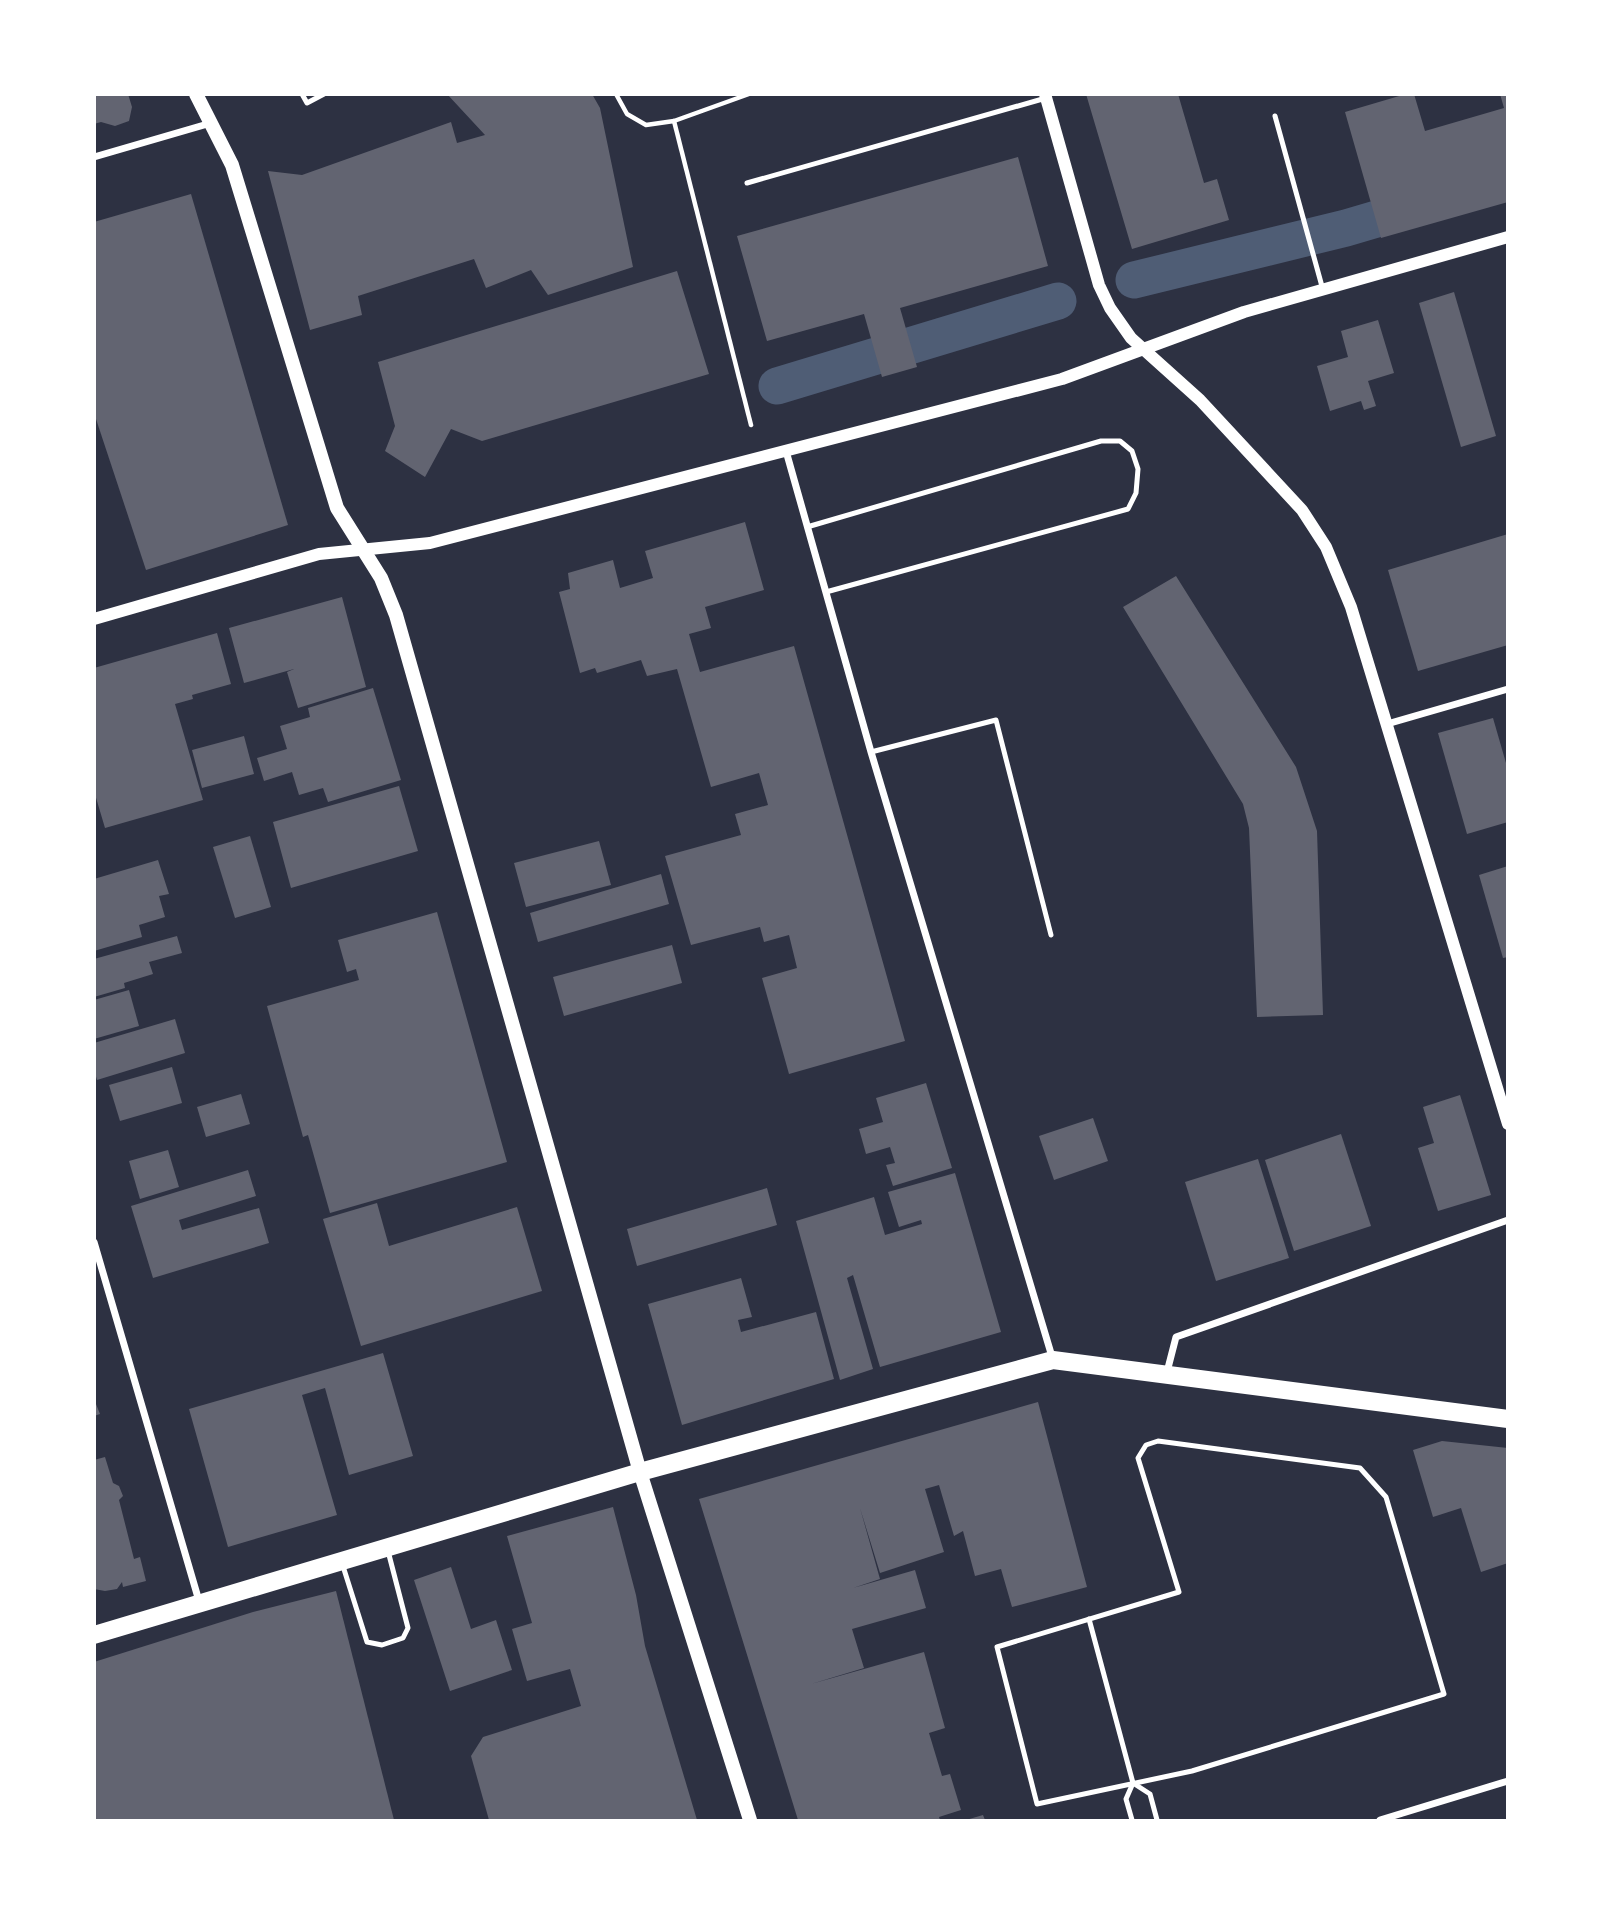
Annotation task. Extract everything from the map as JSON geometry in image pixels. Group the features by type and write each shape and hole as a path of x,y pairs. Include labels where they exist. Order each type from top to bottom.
{"main road":[{"path":"196,94 232,164 337,508 381,578 396,615 640,1472 750,1821"},
{"path":"94,1635 640,1472 1053,1360 1507,1419"}],"street":[{"path":"1045,97 1099,285 1110,308 1131,338 1200,400 1302,510 1326,547 1339,575 1387,724 1507,1124"},
{"path":"94,157 212,123"},
{"path":"94,619 319,554 430,543 1062,379 1244,312 1507,237"},
{"path":"786,451 871,752 1053,1360"},
{"path":"1387,724 1507,689"},
{"path":"1166,1375 1176,1338 1507,1220"},
{"path":"94,1242 200,1604"},
{"path":"1380,1821 1399,1818 1507,1781"}],"lane":[{"path":"302,94 307,103 324,94"},
{"path":"747,183 1045,97"},
{"path":"1275,116 1323,290"},
{"path":"807,527 1101,441 1120,441 1132,451 1138,469 1136,494 1128,509 826,592"},
{"path":"871,752 996,720 1051,935"},
{"path":"1158,1441 1360,1468 1386,1497 1444,1694 1192,1771 1133,1783 1037,1804 997,1647 1179,1592 1138,1458 1146,1445 1158,1441"},
{"path":"342,1562 367,1642 382,1645 403,1638 408,1628 387,1548"},
{"path":"1089,1619 1133,1783 1126,1799 1132,1821"},
{"path":"1133,1783 1150,1794 1157,1821"}],"path":[{"path":"616,94 627,114 646,125 674,121 749,94"},
{"path":"674,121 751,425"}],"building":[{"path":"94,94 128,94 132,107 129,121 115,126 101,122 94,124"},
{"path":"447,94 592,94 600,108 633,267 548,295 531,270 486,288 474,259 358,296 362,315 310,330 268,171 302,175 451,122 457,143 485,135"},
{"path":"1086,94 1178,94 1204,183 1217,179 1229,220 1132,249"},
{"path":"1414,94 1425,131 1504,108 1500,94 1508,94 1508,202 1381,238 1345,112"},
{"path":"1018,157 1048,266 900,308 917,367 882,377 864,314 767,341 737,236"},
{"path":"191,194 288,525 146,570 94,413 94,222"},
{"path":"677,271 709,374 482,441 451,429 425,477 385,451 395,426 378,362"},
{"path":"1454,292 1496,436 1461,447 1419,303"},
{"path":"1378,320 1394,373 1368,381 1376,406 1364,410 1361,401 1330,411 1317,366 1348,357 1341,331"},
{"path":"745,522 764,590 705,607 711,628 689,634 700,672 794,646 905,1041 789,1074 762,978 797,968 789,935 764,942 760,927 691,945 665,856 741,835 735,814 768,805 759,773 711,787 677,669 647,676 641,660 597,673 595,668 580,673 559,592 570,589 568,573 613,560 620,588 653,578 645,551"},
{"path":"1508,534 1508,645 1418,671 1388,570"},
{"path":"1176,576 1296,767 1317,831 1323,1015 1257,1017 1249,828 1243,804 1123,607"},
{"path":"342,597 366,687 298,708 287,672 294,669 244,683 229,628"},
{"path":"217,633 231,684 192,695 193,699 175,704 203,800 105,828 94,791 94,668"},
{"path":"373,688 401,780 328,802 323,788 299,795 292,772 264,781 257,758 287,749 280,726 310,717 308,708"},
{"path":"1493,718 1508,770 1508,822 1467,834 1438,733"},
{"path":"244,736 254,774 202,788 192,750"},
{"path":"399,786 418,851 291,888 273,822"},
{"path":"250,836 271,907 235,918 213,847"},
{"path":"599,841 611,885 526,907 514,863"},
{"path":"158,860 169,894 159,896 165,917 139,925 142,937 94,951 94,879"},
{"path":"1508,866 1508,957 1503,958 1479,875"},
{"path":"661,874 669,904 538,942 530,913"},
{"path":"437,912 507,1162 330,1213 308,1135 303,1137 267,1006 359,980 356,969 347,972 338,940"},
{"path":"177,936 182,953 149,962 153,974 124,983 125,988 94,997 94,959"},
{"path":"672,945 682,983 564,1016 553,977"},
{"path":"129,990 139,1026 94,1039 94,1000"},
{"path":"175,1019 185,1053 97,1080 94,1070 94,1043"},
{"path":"172,1067 182,1103 120,1121 109,1085"},
{"path":"926,1083 952,1168 893,1186 886,1165 895,1163 890,1147 866,1154 859,1129 883,1122 876,1098"},
{"path":"241,1094 250,1124 206,1137 197,1107"},
{"path":"1460,1095 1491,1195 1438,1211 1418,1148 1434,1143 1423,1107"},
{"path":"1093,1118 1108,1161 1054,1180 1039,1136"},
{"path":"1341,1134 1371,1226 1294,1251 1265,1160"},
{"path":"168,1150 179,1187 140,1199 129,1161"},
{"path":"1258,1159 1289,1258 1216,1281 1185,1182"},
{"path":"248,1170 256,1196 179,1220 182,1230 259,1208 269,1243 153,1278 131,1206"},
{"path":"955,1173 1001,1332 880,1367 853,1275 847,1278 873,1369 840,1380 796,1221 874,1197 885,1235 922,1224 921,1220 899,1227 888,1192"},
{"path":"767,1188 777,1225 637,1266 627,1229"},
{"path":"377,1203 389,1246 517,1207 542,1291 361,1346 323,1219"},
{"path":"741,1278 752,1317 738,1320 741,1332 816,1312 834,1379 682,1425 648,1304"},
{"path":"383,1353 413,1456 349,1475 325,1388 302,1395 337,1515 228,1547 189,1409"},
{"path":"94,1399 100,1414 94,1416"},
{"path":"1038,1402 1087,1587 1012,1607 1001,1569 975,1576 963,1531 954,1536 939,1485 925,1489 944,1552 880,1573 860,1508 880,1579 853,1588 915,1570 926,1608 852,1629 864,1668 811,1684 924,1652 945,1728 929,1733 942,1776 950,1774 961,1810 939,1817 940,1820 798,1820 699,1499"},
{"path":"1442,1441 1508,1448 1508,1563 1481,1572 1461,1508 1433,1517 1413,1450"},
{"path":"105,1457 113,1483 119,1486 123,1496 119,1500 134,1559 140,1557 146,1581 123,1587 122,1582 117,1589 105,1591 94,1589 94,1460"},
{"path":"613,1507 636,1595 645,1646 697,1820 489,1820 471,1756 483,1737 581,1706 570,1669 527,1681 512,1629 532,1623 507,1536"},
{"path":"451,1567 471,1629 496,1620 512,1670 450,1691 414,1580"},
{"path":"336,1591 394,1820 94,1820 94,1662 253,1612"},
{"path":"983,1815 985,1820 966,1820"}],"waterway":[{"path":"1134,280 1346,228 1424,205"},
{"path":"777,386 1058,301"}]}
